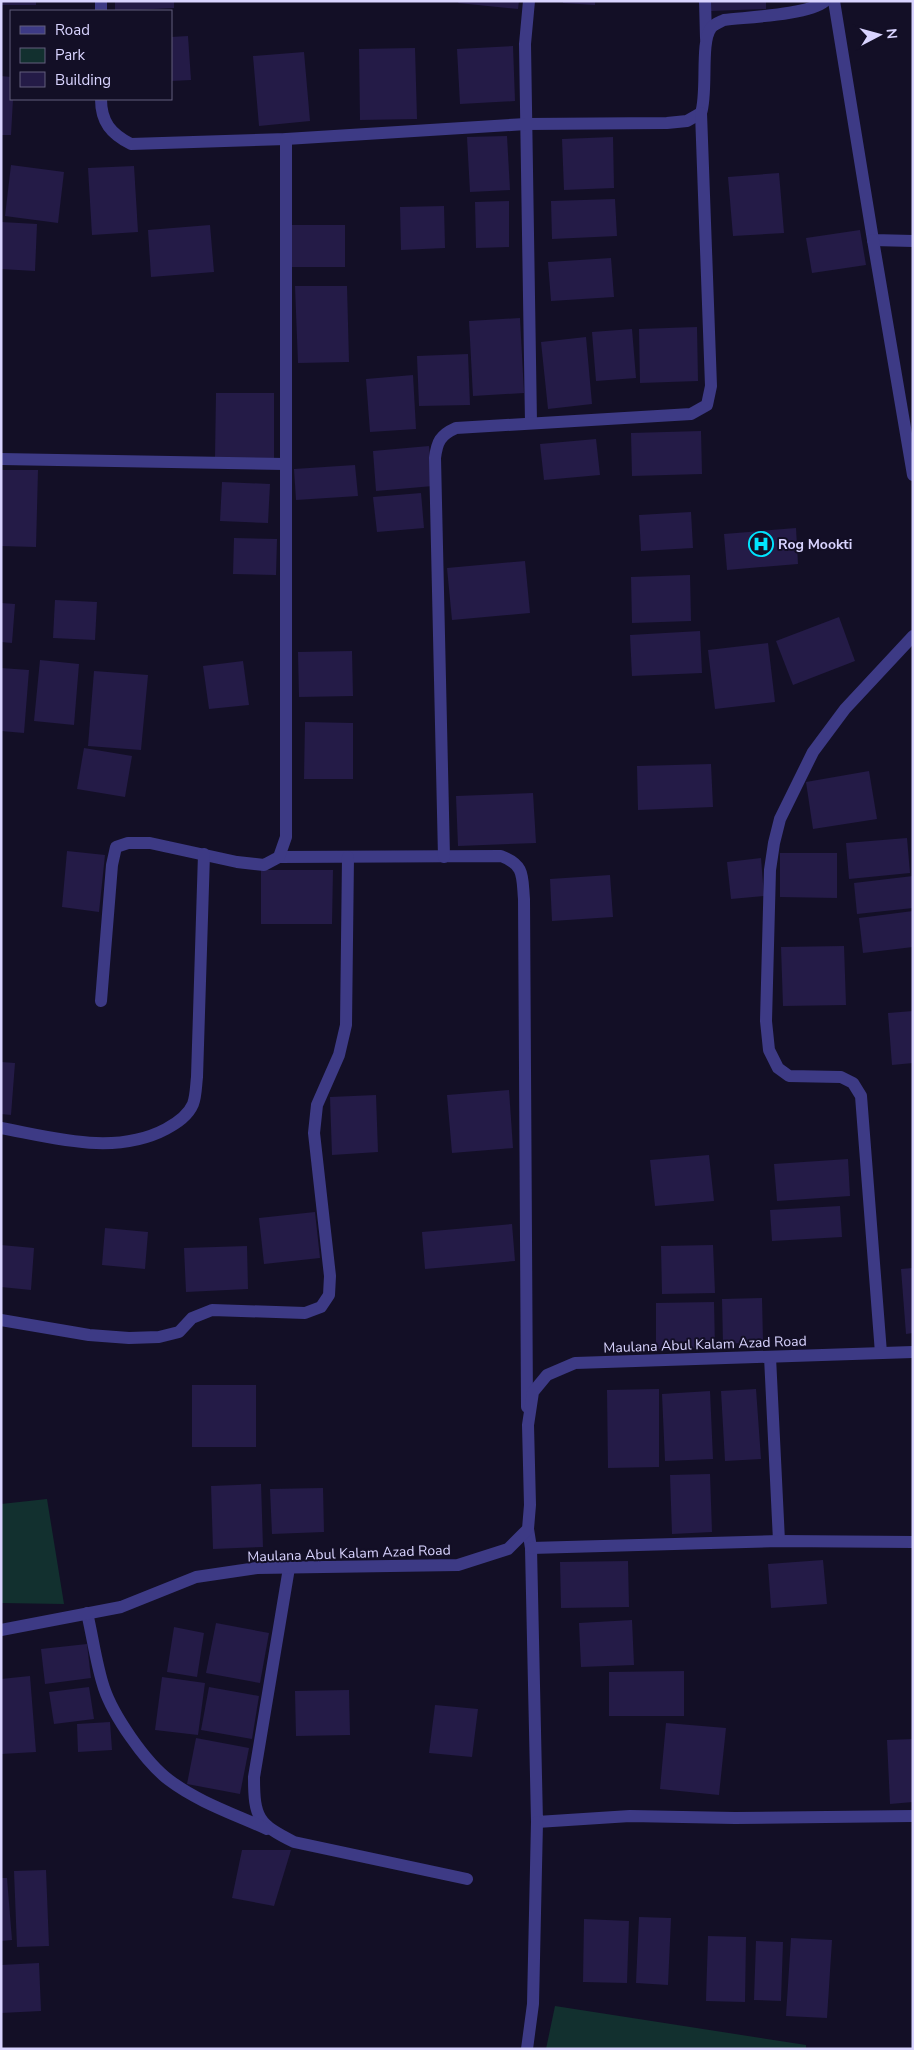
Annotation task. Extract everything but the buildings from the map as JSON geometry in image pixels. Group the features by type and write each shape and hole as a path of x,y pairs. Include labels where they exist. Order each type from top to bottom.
{"street":[{"path":"529,1 526,44 526,124 531,424"},
{"path":"444,857 436,443 444,433 456,428 691,414 707,405 711,386 701,113 705,91 705,1"},
{"path":"706,45 710,28 717,23 804,10 819,6 825,1"},
{"path":"834,1 913,475"},
{"path":"101,100 106,123 117,137 131,144 286,139 526,124 666,123 686,121 701,113"},
{"path":"279,857 286,837 286,139"},
{"path":"873,240 913,241"},
{"path":"1,459 285,464"},
{"path":"881,1353 861,1096 853,1083 841,1077 789,1076 778,1068 769,1050 766,1021 770,870 780,818 813,752 845,709 913,636"},
{"path":"101,1001 112,865 116,847 128,843 150,843 237,862 264,865 279,857 501,856 514,861 522,871 524,899 528,1425"},
{"path":"1,1128 80,1143 117,1144 150,1137 181,1121 193,1103 197,1077 204,854"},
{"path":"1,1320 89,1335 159,1337 179,1332 192,1318 212,1310 305,1313 321,1307 329,1295 330,1276 314,1133 317,1105 339,1055 346,1025 348,857"},
{"name":"Maulana Abul Kalam Azad Road","path":"1,1630 121,1607 196,1577 257,1568 458,1565 508,1550 528,1529 530,1505 528,1425 533,1392 546,1375 575,1363 913,1352"},
{"path":"770,1357 779,1541"},
{"path":"528,1529 531,1548 537,1822 533,2004 528,2049"},
{"path":"531,1548 779,1541 913,1542"},
{"path":"273,1832 260,1820 254,1801 254,1777 289,1568"},
{"path":"88,1613 104,1687 115,1714 146,1756 168,1780 200,1799 294,1842 467,1879"},
{"path":"537,1822 630,1816 735,1818 913,1816"}],"green space":[{"path":"47,1499 64,1604 1,1603 1,1504"},
{"path":"555,2006 806,2045 806,2049 546,2049"}],"place":[{"name":"Rog Mookti","path":"761,544"}]}
